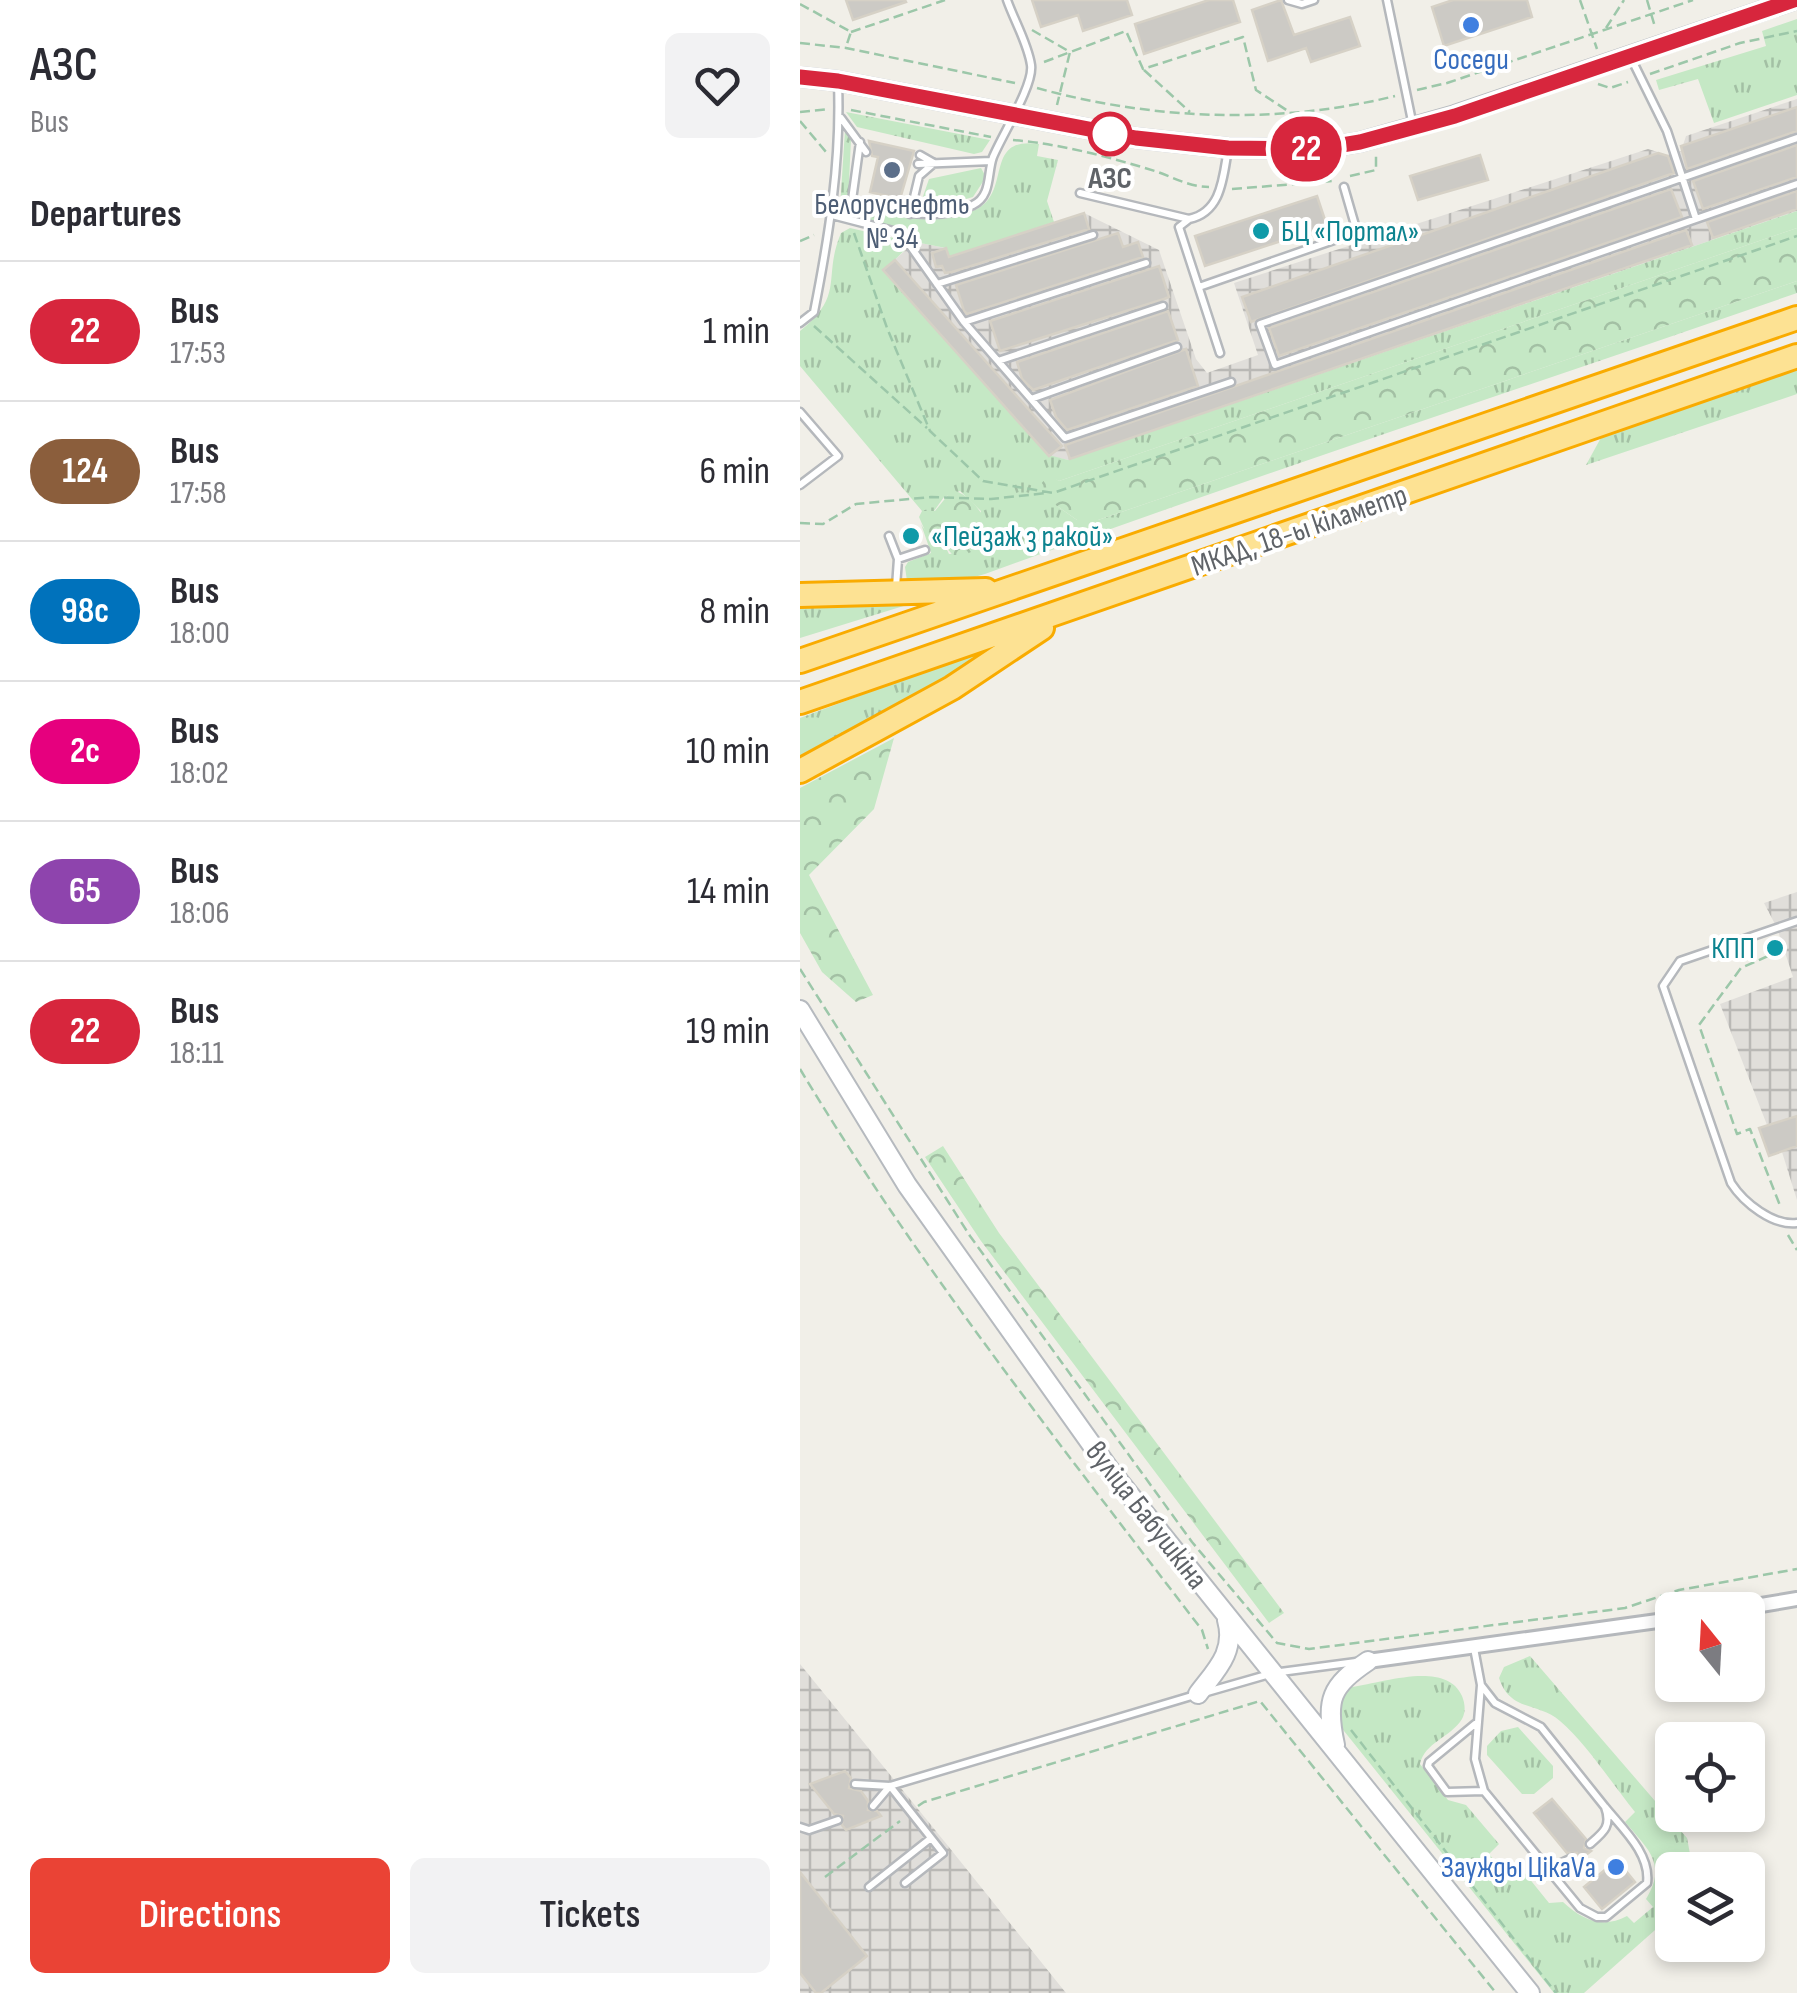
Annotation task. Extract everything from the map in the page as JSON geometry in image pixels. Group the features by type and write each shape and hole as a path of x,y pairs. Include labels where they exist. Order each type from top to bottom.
{"highway":[{"name":"МКАД, 18-ы кіламетр","path":"800,660 1797,318"},
{"name":"МКАД, 18-ы кіламетр","path":"800,702 1797,356"},
{"path":"800,594 1012,589"},
{"path":"800,771 952,688 1039,630 1110,596"}],"street":[{"path":"800,77 1136,138 1228,148 1318,149 1413,128 1794,0"},
{"name":"вуліца Бабушкіна","path":"800,1010 907,1185 1109,1470 1530,1993"},
{"path":"1765,1605 1797,1600"},
{"path":"1198,1694 1229,1650 1231,1634 1226,1615"},
{"path":"1336,1750 1330,1725 1332,1694 1342,1679 1368,1661 1655,1622"}],"lane":[{"path":"840,117 865,146 852,200 927,215 972,206 988,188 992,161 1029,85 1032,66 1007,0"},
{"path":"1288,0 1302,4 1314,0"},
{"path":"1386,0 1413,128"},
{"path":"1630,56 1667,131 1696,219"},
{"path":"803,321 814,312 830,230 840,117 838,81"},
{"path":"1797,138 1260,324 1274,365 1797,184"},
{"path":"1080,193 1197,218 1212,206 1221,188 1228,148"},
{"path":"919,160 992,161"},
{"path":"910,214 919,176 934,162"},
{"path":"1199,288 1357,232 1344,187"},
{"path":"832,216 901,233 964,322 1065,438 1231,382"},
{"path":"1188,219 1180,227 1220,353"},
{"path":"938,284 1093,235"},
{"path":"964,322 1146,263"},
{"path":"998,361 1163,306"},
{"path":"1031,398 1177,347"},
{"path":"800,412 838,456 800,485"},
{"path":"889,536 898,558 896,593"},
{"path":"898,558 924,550"},
{"path":"1797,932 1795,922 1680,960 1663,986 1732,1183 1749,1204 1785,1224 1797,1223"},
{"path":"1474,1648 1480,1685 1475,1759 1484,1791 1580,1908 1596,1917 1606,1917 1647,1883 1642,1855 1541,1727 1494,1703 1480,1685"},
{"path":"855,1784 890,1786 1273,1674 1368,1661"},
{"path":"1476,1723 1428,1766 1447,1792 1484,1791"},
{"path":"873,1806 890,1786"},
{"path":"890,1786 943,1853 906,1883"},
{"path":"1590,1844 1606,1831 1609,1819 1605,1807"},
{"path":"800,1828 808,1830 838,1820"},
{"path":"869,1887 931,1838"},
{"path":"1541,1861 1554,1867 1572,1858"}],"path":[{"path":"800,4 851,32 945,0"},
{"path":"1580,0 1592,34"},
{"path":"1604,30 1624,0"},
{"path":"1647,0 1650,14"},
{"path":"800,43 846,48 1060,94 1192,114 1292,114 1405,93 1693,0"},
{"path":"1014,20 1070,52"},
{"path":"1032,66 1126,30 1143,69 1192,114"},
{"path":"1610,88 1740,43 1797,31"},
{"path":"846,48 851,32"},
{"path":"1143,69 1244,37 1256,90 1292,114"},
{"path":"1060,94 1070,52"},
{"path":"1516,60 1520,70"},
{"path":"800,112 839,107"},
{"path":"800,121 836,164"},
{"path":"1156,171 1195,187 1248,190 1322,184 1376,170"},
{"path":"800,241 830,230"},
{"path":"803,321 930,431"},
{"path":"800,523 822,524 856,504 1054,493"},
{"path":"1768,956 1741,968 1699,1025 1736,1134 1750,1128 1784,1215"},
{"path":"800,968 970,1236 1192,1542 1278,1642 1310,1649 1625,1608 1679,1590 1797,1568"},
{"path":"800,1069 952,1300 1030,1408 1202,1630 1210,1655"},
{"path":"1788,1236 1797,1250"},
{"path":"826,1877 924,1802 1260,1701 1496,1993"},
{"path":"1352,1732 1556,1993"}],"shaded area":[{"path":"1797,99 1797,211 1068,460 1049,456 883,270 915,242 946,248 950,256 1084,213 1159,250 1196,359 1207,373 1258,355 1234,283 1648,149 1667,155 1681,151 1686,136"},
{"path":"1797,892 1797,1200 1782,1152 1769,1156 1759,1128 1767,1125 1720,1004 1793,977 1764,903"},
{"path":"800,1664 944,1841 1066,1993 800,1993"}],"green space":[{"path":"1797,19 1797,95 1714,123 1698,79 1659,90 1656,80 1766,46 1762,31"},
{"path":"846,112 990,140 982,152 974,154 857,127"},
{"path":"845,130 851,139 848,204 913,218 961,215 987,201 1004,156 1011,148 1039,144 1037,156 1058,160 1047,201 1054,222 949,257 946,248 915,242 905,230 845,215 840,208"},
{"path":"981,168 986,177 973,197 931,209 920,205 929,179"},
{"path":"1797,211 1797,228 1059,481 1053,478 1057,506 1077,520 1098,520 1797,281 1797,293 956,582 907,581 905,567 931,553 921,524 949,554 971,552 971,534 981,511 960,491 944,497 934,511 922,511 800,366 800,331 828,296 841,233 850,228 898,239 906,249 883,271 1049,455 1068,460"},
{"path":"1797,228 1797,281 1098,520 1077,520 1043,493 1041,484 1049,474 1059,481"},
{"path":"1797,369 1797,394 1586,465 1603,434"},
{"path":"952,490 972,502 984,520 971,534 971,552 956,559 940,540 926,533 919,517 922,511 935,511"},
{"path":"910,604 800,638 800,605"},
{"path":"1009,640 923,694 800,760 800,718"},
{"path":"894,738 874,809 809,875 873,995 856,1002 822,972 800,933 800,788"},
{"path":"943,1146 999,1233 1284,1613 1269,1623 981,1241 925,1157"},
{"path":"1530,1656 1655,1801 1655,1832 1682,1832 1690,1852 1655,1852 1655,1866 1641,1840 1625,1822 1635,1812 1570,1730 1552,1715 1510,1696 1499,1678 1504,1667"},
{"path":"1413,1676 1442,1679 1454,1685 1463,1699 1463,1716 1427,1750 1420,1764 1448,1800 1466,1805 1499,1844 1489,1854 1504,1872 1516,1862 1549,1903 1563,1902 1578,1914 1601,1922 1627,1916 1634,1923 1653,1907 1646,1899 1655,1876 1655,1930 1584,1993 1554,1993 1340,1726 1340,1699 1352,1687"},
{"path":"1518,1727 1553,1766 1553,1778 1534,1794 1522,1794 1487,1755 1487,1746 1501,1731"}],"building":[{"path":"846,0 905,0 906,2 853,20"},
{"path":"1032,0 1127,0 1132,15 1083,31 1078,15 1041,27"},
{"path":"1209,0 1233,0 1240,22 1144,54 1135,24"},
{"path":"1281,0 1294,35 1350,17 1360,46 1311,62 1306,48 1268,61 1252,10"},
{"path":"1453,0 1527,0 1532,17 1444,46 1432,7"},
{"path":"1797,107 1797,131 1687,169 1681,146"},
{"path":"869,141 914,151 900,199 870,192 878,157 872,156"},
{"path":"1797,145 1797,177 1703,209 1693,181"},
{"path":"1658,153 1668,156 1674,173 1251,322 1242,297"},
{"path":"1480,155 1488,180 1418,200 1410,176"},
{"path":"1671,189 1682,217 1279,356 1269,328"},
{"path":"1797,191 1797,209 1713,238 1707,222"},
{"name":"БЦ «Портал»","path":"1317,196 1327,226 1205,266 1195,236"},
{"path":"1084,213 1089,229 952,272 945,273 942,266 936,267 932,253 946,248 949,257"},
{"path":"1686,230 1692,245 1070,459 1065,445"},
{"path":"1118,233 1123,247 1138,242 1143,257 967,314 964,311 956,285"},
{"path":"895,260 1062,446 1049,456 883,270"},
{"path":"1159,266 1169,297 1000,351 990,321"},
{"path":"1168,311 1178,340 1033,390 1022,379 1017,362"},
{"path":"1186,349 1198,386 1067,430 1056,417 1050,400"},
{"path":"1797,1116 1797,1146 1769,1156 1759,1128"},
{"path":"845,1771 851,1778 849,1788 861,1791 868,1801 868,1810 881,1816 846,1830 843,1816 834,1814 810,1784"},
{"path":"1552,1799 1586,1839 1584,1848 1591,1851 1578,1861 1577,1853 1567,1853 1534,1813"},
{"path":"1617,1860 1635,1882 1602,1909 1584,1887"},
{"path":"800,1872 867,1956 821,1993 816,1993 800,1973"}],"bus line":[{"name":"22","path":"800,77 1136,138 1228,148 1318,149 1360,142 1455,116 1794,0"}],"place":[{"name":"Соседи","path":"1471,25"},
{"name":"АЗС","path":"1110,134"},
{"name":"Белоруснефть № 34","path":"892,170"},
{"name":"БЦ «Портал»","path":"1261,231"},
{"name":"«Пейзаж з ракой»","path":"911,536"},
{"name":"КПП","path":"1775,948"},
{"name":"Заужды ЦікаVа","path":"1616,1867"}]}
